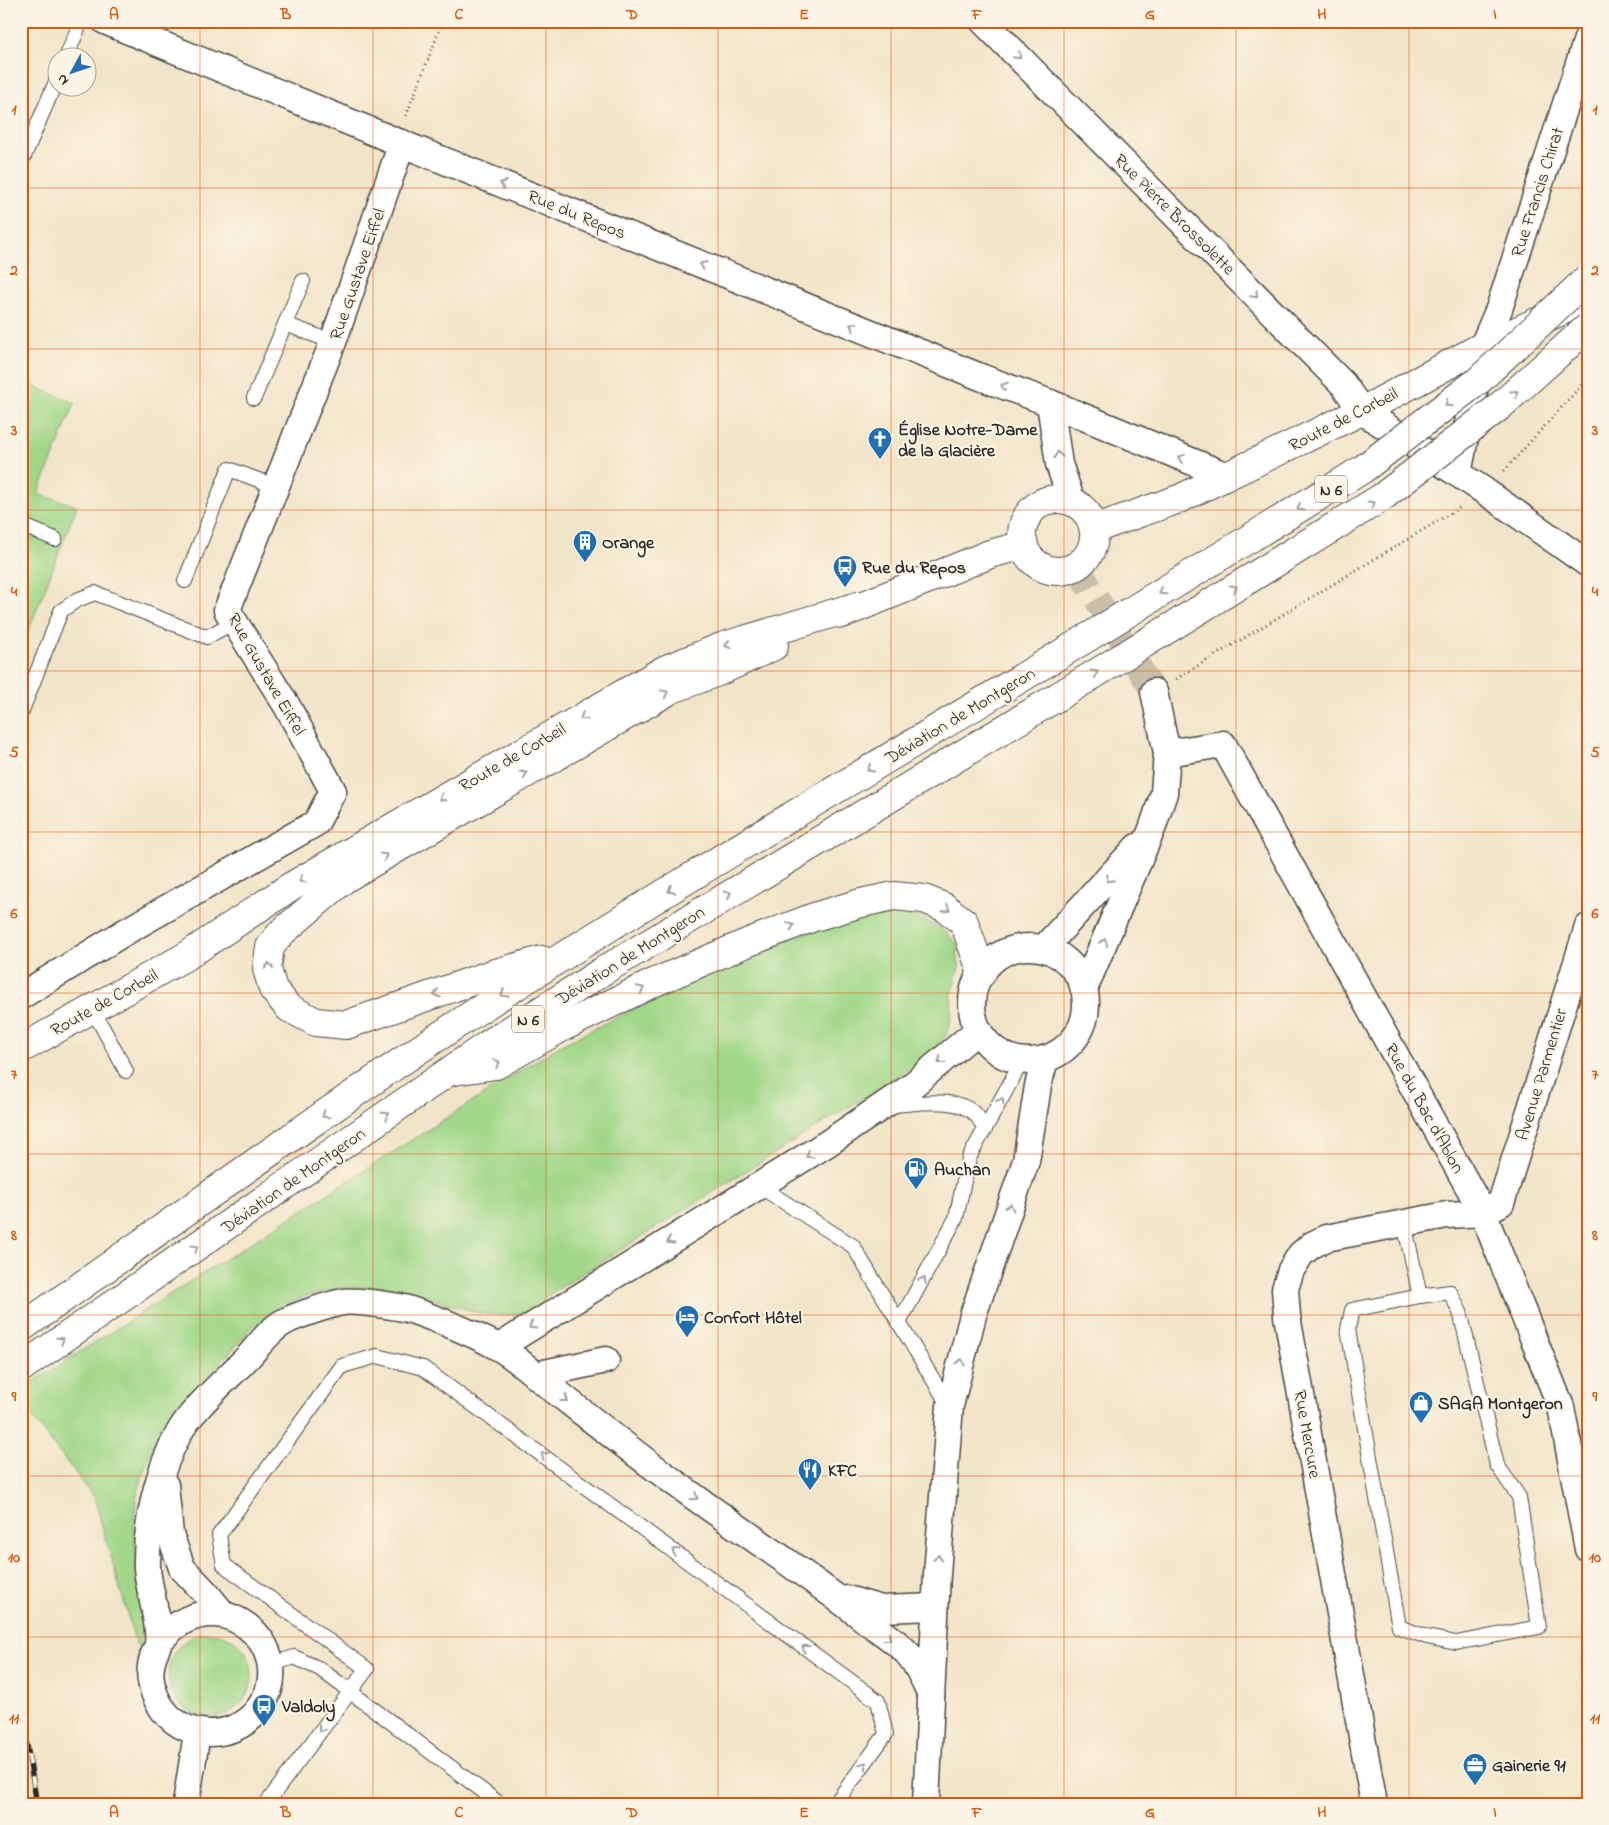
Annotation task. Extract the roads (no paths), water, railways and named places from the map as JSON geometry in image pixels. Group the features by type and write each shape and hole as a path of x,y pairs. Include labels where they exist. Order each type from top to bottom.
{"main road":[{"name":"Déviation de Montgeron","path":"21,1328 384,1074 567,954 1363,470 1478,381 1588,278"},
{"name":"Route de Corbeil","path":"1094,529 1179,499 1362,411 1483,346 1588,298"},
{"name":"Déviation de Montgeron","path":"21,1368 450,1072 603,971 1054,699 1381,498 1500,407 1588,327"},
{"path":"1060,499 1072,502 1082,509 1094,529 1093,542 1089,553 1076,566 1066,570 1044,568 1035,562 1024,545 1022,533 1024,522 1029,512 1037,505 1049,500 1060,499"},
{"name":"Route de Corbeil","path":"188,955 287,911 342,881 672,689 718,672 858,606 990,554 1024,545"},
{"name":"Route de Corbeil","path":"21,1049 188,955 290,887 664,670 724,646 858,606"},
{"path":"342,881 281,933 270,946 267,969 273,989 289,1008 316,1022 346,1026 492,974 567,954"},
{"path":"450,1072 496,1065 561,1028 653,983 749,942 814,917 861,903 894,896 924,899 944,907 964,922 982,972"}],"street":[{"name":"Rue du Repos","path":"105,21 1227,476"},
{"name":"Rue Pierre Brossolette","path":"983,21 1343,384 1362,411"},
{"name":"Rue Francis Chirat","path":"1458,474 1483,346 1499,309 1588,36"},
{"name":"Rue Gustave Eiffel","path":"21,996 126,932 316,823 333,791 287,706 227,610 333,342 402,143"},
{"path":"1050,403 1059,464 1072,502"},
{"path":"1362,411 1486,492 1588,564"},
{"path":"1085,987 1076,970 1061,956 1044,948 1015,949 990,962 982,972 975,986 971,1003 973,1018 978,1030 1002,1054 1034,1060 1064,1047 1078,1028 1084,1015 1085,987 1152,829 1164,793 1167,753 1154,692"},
{"name":"Rue du Bac d'Ablon","path":"1167,753 1223,744 1484,1213 1561,1407 1588,1549"},
{"path":"1044,948 1152,829"},
{"name":"Avenue Parmentier","path":"1484,1213 1501,1203 1588,927"},
{"path":"499,1347 760,1186 884,1106 978,1030"},
{"path":"926,1804 935,1607 950,1406 973,1315 1026,1161 1034,1060"},
{"name":"Rue Mercure","path":"1374,1804 1286,1316 1285,1288 1291,1270 1301,1254 1312,1245 1326,1238 1447,1215 1484,1213"},
{"path":"159,1642 147,1561 149,1518 164,1469 179,1432 210,1396 283,1322 345,1301 408,1309 499,1347 668,1478 837,1596 908,1653 917,1666 931,1696"},
{"path":"534,1375 606,1360"},
{"path":"164,1469 170,1534 182,1568 206,1592 223,1614"},
{"path":"837,1596 881,1609 935,1607"},
{"path":"204,1614 223,1614 240,1621 254,1632 265,1648 270,1666 270,1685 263,1704 251,1719 239,1727 226,1732 197,1733 179,1725 165,1713 155,1697 150,1679 152,1660 159,1642 170,1628 186,1618 204,1614"},
{"path":"186,1804 197,1733"}],"lane":[{"path":"70,48 81,21"},
{"path":"21,163 49,98"},
{"path":"254,398 303,281"},
{"path":"285,324 333,342"},
{"path":"185,582 229,468 277,487"},
{"path":"21,525 55,538"},
{"path":"21,713 61,611 77,600 95,593 206,637 234,622"},
{"path":"92,1008 126,1071"},
{"path":"899,1323 956,1218 969,1158 985,1130 1034,1060"},
{"path":"884,1106 928,1103 963,1106 976,1116 985,1130"},
{"path":"760,1186 853,1246 950,1406"},
{"path":"1404,1223 1420,1296"},
{"path":"1450,1292 1460,1312 1497,1465 1519,1497 1539,1627 1456,1643 1427,1637 1400,1627 1348,1328 1352,1310 1420,1296 1450,1292"},
{"path":"266,1804 367,1669 224,1565 219,1535 342,1366 377,1356 423,1368 878,1701 886,1734 834,1804"},
{"path":"270,1666 294,1657 320,1669 500,1804"}],"tunnel":[{"path":"1076,566 1154,692"}],"railway":[{"path":"21,1711 37,1804"},
{"path":"21,1798 22,1804"}],"place":[{"name":"Église Notre-Dame de la Glacière","path":"880,460"},
{"name":"Orange","path":"585,563"},
{"name":"Rue du Repos","path":"845,588"},
{"name":"Auchan","path":"916,1190"},
{"name":"Confort Hôtel","path":"687,1338"},
{"name":"SAGA Montgeron","path":"1421,1424"},
{"name":"KFC","path":"810,1491"},
{"name":"Valdoly","path":"264,1727"},
{"name":"Gainerie 91","path":"1475,1786"}]}
